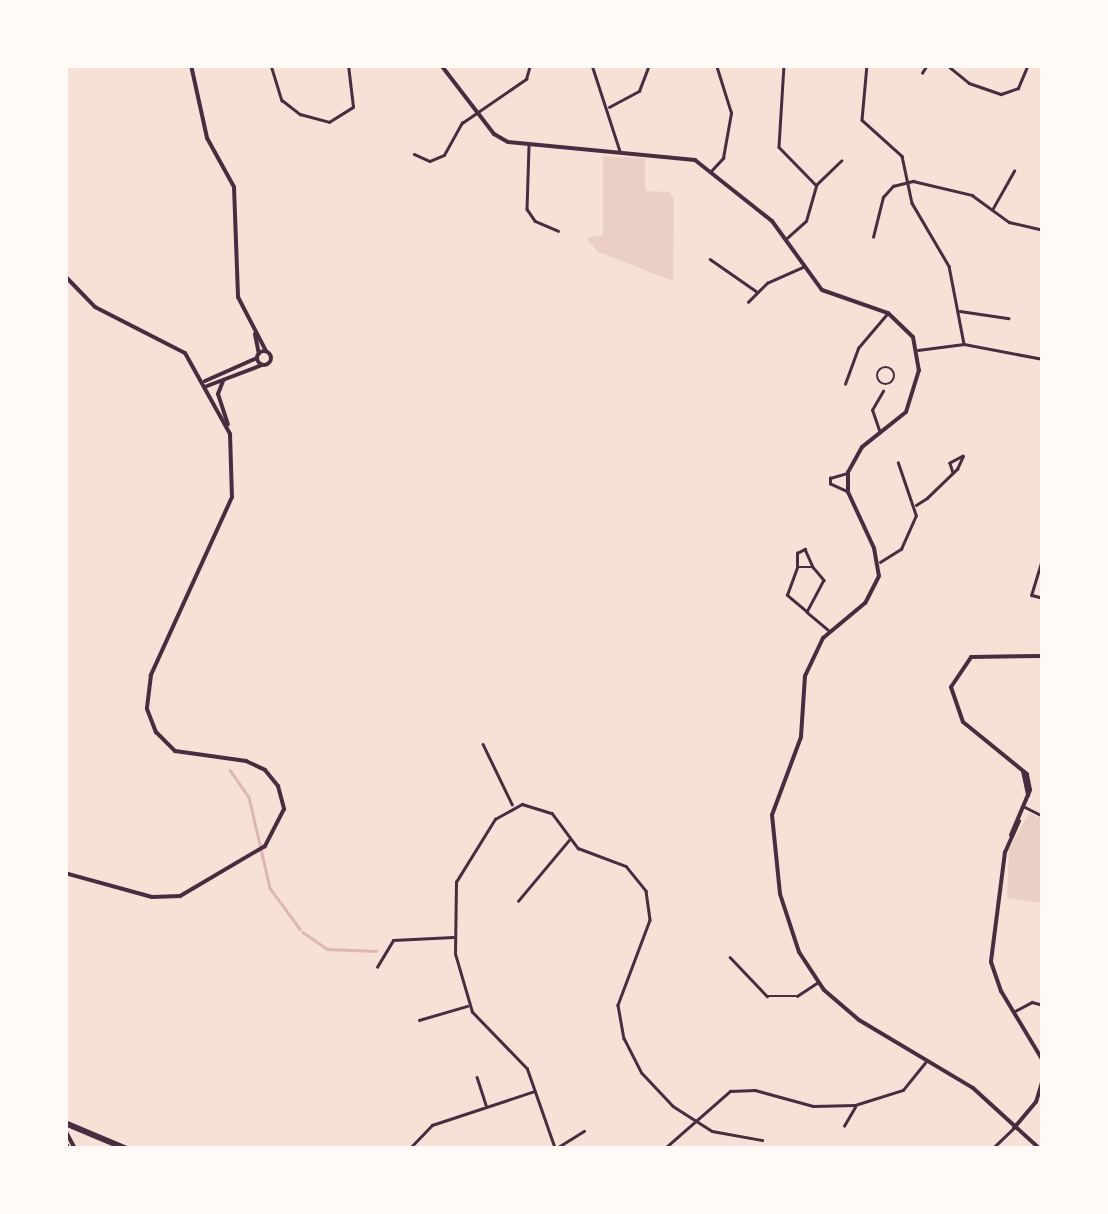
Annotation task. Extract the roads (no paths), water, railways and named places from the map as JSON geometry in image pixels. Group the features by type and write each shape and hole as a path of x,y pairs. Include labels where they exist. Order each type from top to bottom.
{"highway":[{"path":"65,1127 127,1149"}],"street":[{"path":"191,65 207,138 234,187 236,288 262,364"},
{"path":"271,65 275,89 292,110 328,122 353,107 348,65"},
{"path":"441,65 500,138 529,145 683,156 710,172 786,239 830,296 888,313 903,324 918,350 920,370 906,412 862,447 848,472 848,492 878,563 869,599 829,631 806,676 801,738 772,822 786,917 817,983 859,1020 973,1088 1040,1149"},
{"path":"414,154 430,161 444,156 455,131 476,111 526,79 530,65"},
{"path":"592,65 620,153"},
{"path":"607,108 639,91 648,65"},
{"path":"710,172 723,158 731,113 716,65"},
{"path":"784,65 779,147 816,185"},
{"path":"867,65 862,120 898,149 916,212 949,266 964,344"},
{"path":"922,73 927,65"},
{"path":"947,65 976,87 1001,94 1018,88 1028,65"},
{"path":"529,145 527,209 558,231"},
{"path":"786,239 806,221 816,185 841,161"},
{"path":"991,211 1014,171"},
{"path":"872,237 883,198 907,182 972,195 991,211 1043,230"},
{"path":"710,259 757,292"},
{"path":"748,302 757,292 804,266"},
{"path":"65,276 94,306 179,348 206,384 230,434"},
{"path":"958,311 1008,318"},
{"path":"845,384 858,348 888,313"},
{"path":"206,384 271,359 254,334"},
{"path":"918,350 964,344 1043,359"},
{"path":"206,384 266,352"},
{"path":"65,874 166,898 188,893 260,849 279,830 284,809 272,776 246,761 176,751 156,732 146,698 232,497 230,434 218,394 225,378"},
{"path":"880,434 872,410 884,390"},
{"path":"878,563 900,550 914,524 914,506 898,464"},
{"path":"848,472 830,478 830,484 848,492"},
{"path":"914,506 953,473"},
{"path":"806,612 824,588 805,549 797,553 797,568 788,595 806,612 829,631"},
{"path":"1043,558 1032,595 1043,598"},
{"path":"797,568 813,567"},
{"path":"1043,656 989,653 960,666 952,702 1023,771 1028,794 1012,835 991,954 996,980 1043,1061"},
{"path":"483,744 512,805"},
{"path":"512,805 546,809 587,853 626,866 646,891 650,920 620,989 621,1029 652,1085 696,1122 722,1136 762,1140"},
{"path":"512,805 490,826 456,882 454,938 468,1006 519,1056 555,1149 584,1131"},
{"path":"1025,808 1043,816"},
{"path":"518,901 570,839"},
{"path":"377,967 393,940 454,938"},
{"path":"730,958 767,996 792,998 817,983"},
{"path":"1015,1011 1032,1002 1043,1005"},
{"path":"420,1020 468,1006"},
{"path":"664,1149 696,1122 713,1100 736,1090 804,1105 855,1105 903,1090 926,1060"},
{"path":"478,1078 486,1106"},
{"path":"992,1149 1036,1102 1043,1079"},
{"path":"409,1149 432,1126 535,1091"},
{"path":"844,1126 853,1120 855,1105"},
{"path":"65,1127 69,1147"}],"waterway":[{"path":"230,770 249,797 270,888 300,929"},
{"path":"303,932 327,949 376,951"}]}
